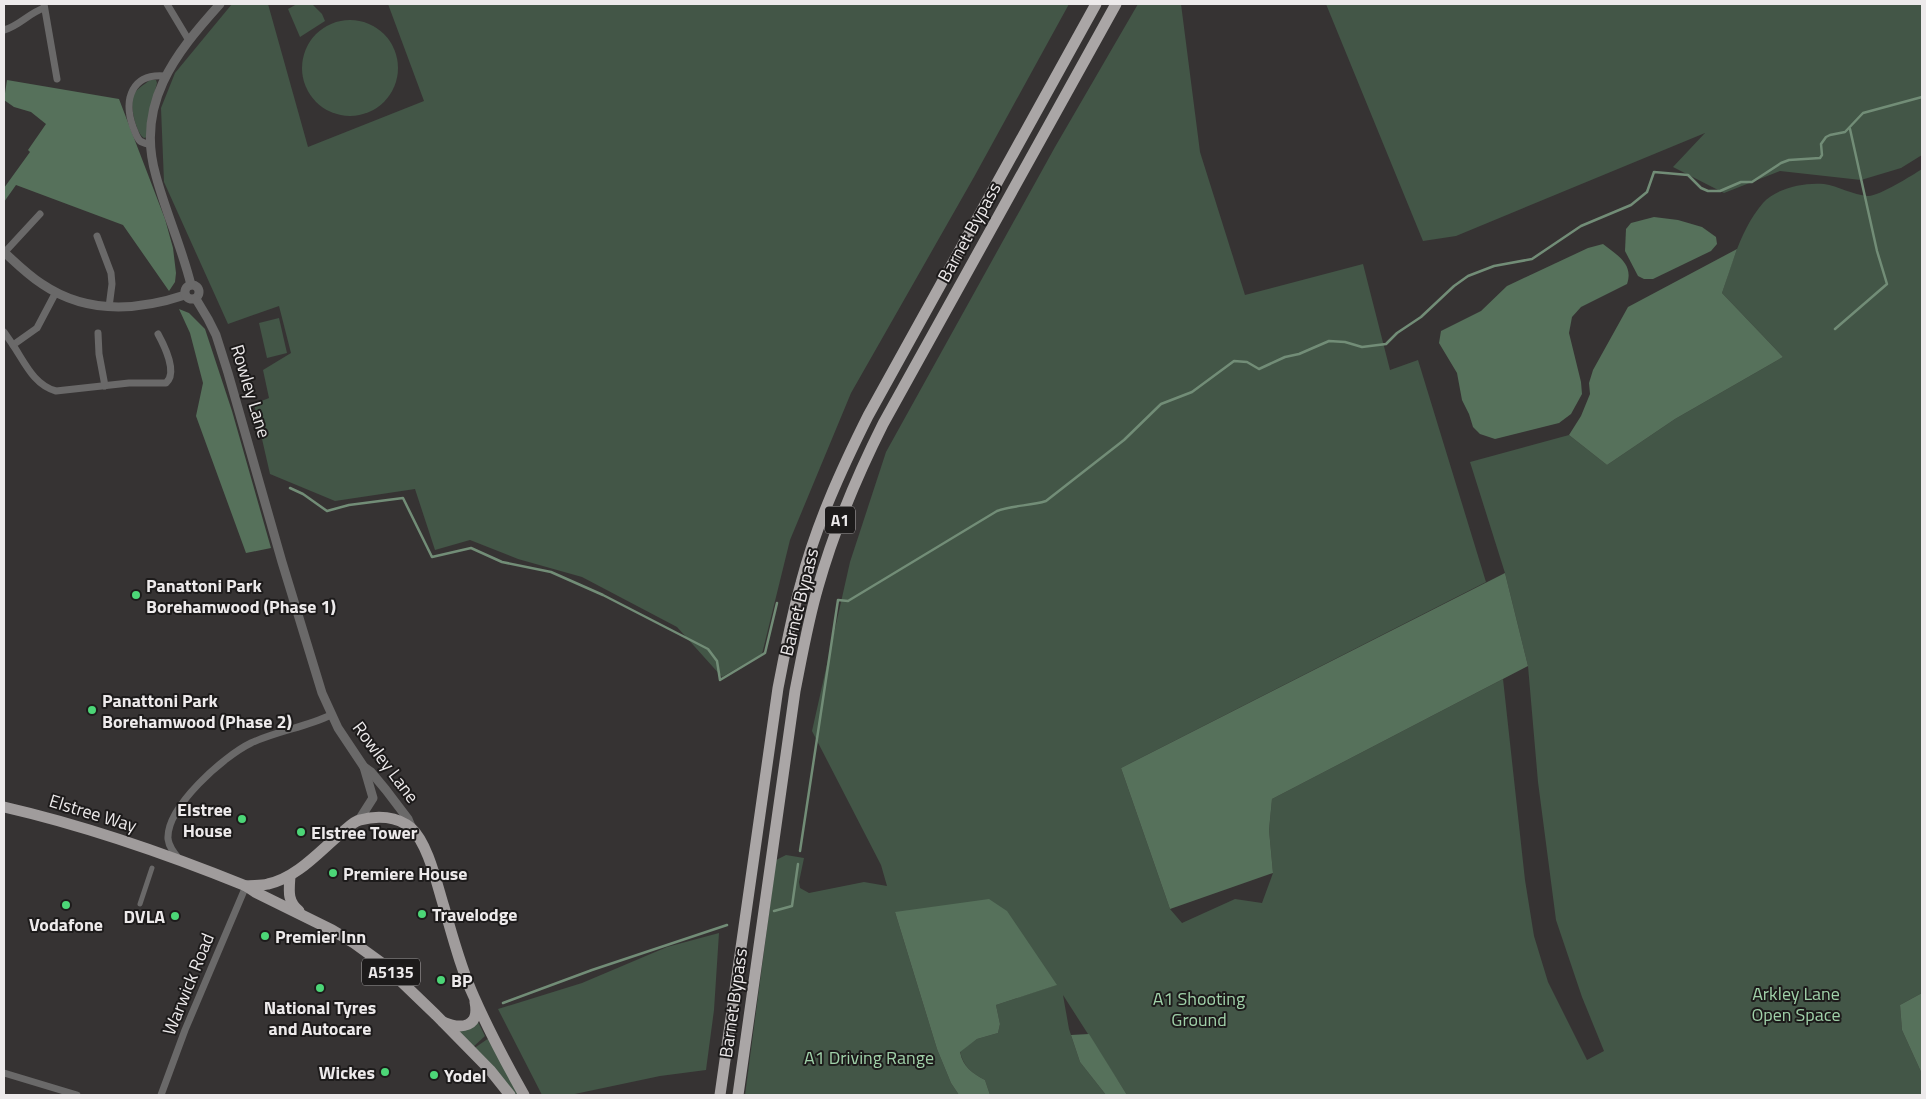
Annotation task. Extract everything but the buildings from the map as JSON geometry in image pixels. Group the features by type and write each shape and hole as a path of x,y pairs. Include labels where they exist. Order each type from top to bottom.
{"highway":[{"name":"Barnet Bypass","path":"720,1095 778,688 801,582 817,530 836,482 872,409 1096,4"},
{"name":"Barnet Bypass","path":"738,1095 795,691 814,604 834,537 852,488 883,424 1116,4"}],"main road":[{"name":"Elstree Way","path":"4,807 71,824 175,858"},
{"path":"359,820 375,817 388,818 402,822 412,829"},
{"name":"A5135","path":"246,886 268,884 290,876 359,820"},
{"name":"Rowley Lane","path":"412,829 424,848 435,876 454,942 475,998 496,1044 524,1095"},
{"name":"A5135","path":"175,858 246,886 347,939 377,959 411,990 490,1070 510,1095"},
{"name":"A5135","path":"290,876 288,888 290,900 306,917"},
{"path":"442,1021 458,1026 466,1026 472,1022 477,1010 475,998"}],"street":[{"path":"167,4 188,39"},
{"path":"191,285 155,175 151,144 152,115 156,98 165,76 188,39 220,4"},
{"path":"4,30 13,27 44,6 57,79"},
{"path":"151,144 141,142 137,137 130,118 128,102 130,94 147,77 153,75 165,76"},
{"path":"40,214 4,252 31,276 56,292 79,302 109,307 147,306 185,294"},
{"path":"97,236 111,273 112,284 109,307"},
{"path":"191,285 196,286 199,290 199,295 196,299 189,300 185,294 186,288 191,285"},
{"path":"13,345 37,328 56,292"},
{"name":"Rowley Lane","path":"196,299 216,335 284,571 316,674 332,715 364,767 371,772 386,790 408,819 412,829"},
{"path":"4,332 37,381 46,388 56,391 129,383 166,383 169,380 169,361 167,352 158,334"},
{"path":"98,333 99,354 105,386"},
{"path":"175,858 169,845 168,833 173,820 192,792 219,764 251,743 332,715"},
{"path":"359,820 374,798 364,767"},
{"path":"140,904 152,868"},
{"name":"Warwick Road","path":"161,1095 189,1020 246,886"},
{"path":"4,1073 76,1095"}],"green space":[{"path":"232,4 268,4 308,147 424,101 388,4 1069,4 974,177 851,393 790,540 762,654 722,677 677,627 582,577 518,559 470,540 435,550 415,489 335,501 270,474 254,404 269,398 263,370 291,353 279,306 228,324 164,182 161,108 175,73"},
{"path":"297,4 312,4 322,14 325,21 300,37 288,9"},
{"path":"1138,4 1181,4 1200,152 1245,295 1363,264 1390,370 1418,360 1486,582 1121,768 1170,909 1182,923 1235,899 1262,903 1273,873 1269,830 1272,799 1503,679 1525,880 1534,936 1548,982 1587,1060 1604,1051 1582,997 1556,920 1538,782 1528,666 1505,573 1470,462 1569,435 1607,465 1675,419 1783,357 1722,293 1743,234 1763,203 1775,193 1791,187 1808,184 1824,184 1857,194 1873,195 1922,169 1922,993 1900,1005 1902,1030 1922,1074 1922,1095 1127,1095 1063,995 1069,1029 1080,1062 1106,1095 990,1095 985,1080 969,1069 961,1057 960,1051 977,1039 998,1033 1000,1024 996,1005 1056,985 895,912 937,1049 951,1083 959,1095 745,1095 776,860 786,855 804,858 799,882 800,888 809,893 864,882 887,886 881,865 812,731 850,562 886,452 1055,147"},
{"path":"1326,4 1922,4 1922,155 1901,168 1861,180 1780,171 1724,193 1673,167 1705,133 1456,236 1423,241"},
{"path":"350,20 368,24 384,34 394,50 398,68 394,86 384,102 368,112 350,116 332,112 316,102 306,86 302,68 306,50 316,34 332,24"},
{"path":"7,80 119,99 165,219 173,248 176,273 175,282 169,291 123,225 16,185 4,202 4,188 30,152 28,150 46,124 31,112 14,107 4,100"},
{"path":"150,80 156,80 157,83 149,114 147,137 144,138 136,125 132,101 140,87"},
{"path":"1654,217 1678,220 1702,227 1716,237 1717,244 1711,251 1653,279 1644,279 1638,276 1625,251 1626,229 1631,223"},
{"path":"1603,244 1623,261 1629,277 1627,284 1581,307 1572,317 1569,333 1581,382 1582,394 1571,414 1559,423 1495,439 1480,434 1473,427 1462,400 1457,373 1439,343 1441,331 1481,311 1507,286 1588,248"},
{"path":"1737,249 1722,293 1783,357 1675,419 1607,465 1569,435 1581,416 1590,394 1589,383 1593,370 1628,307"},
{"path":"179,309 189,313 205,329 232,411 271,548 246,553 196,416 203,383 190,333"},
{"path":"279,318 287,353 267,358 259,323"},
{"path":"1505,573 1528,666 1272,799 1269,830 1273,873 1170,909 1121,768"},
{"path":"989,899 1007,911 1057,985 996,1005 1000,1024 998,1033 977,1039 960,1052 963,1062 969,1069 985,1080 990,1095 959,1095 951,1083 937,1049 895,912"},
{"path":"719,933 714,1010 706,1070 660,1076 570,1095 542,1095 498,1009 582,983 667,947"},
{"path":"1922,993 1922,1074 1902,1030 1900,1005"},
{"path":"478,1022 485,1036 472,1048 458,1030"},
{"path":"1089,1034 1127,1095 1106,1095 1080,1062 1071,1035"},
{"path":"489,1038 520,1095 514,1095 473,1049"}],"waterway":[{"path":"800,851 838,600 848,601 997,511 1046,501 1124,440 1161,404 1192,392 1234,361 1247,362 1259,369 1329,341 1345,342 1362,347 1386,344 1397,333 1421,317 1454,286 1468,276 1494,266 1532,259 1581,226 1631,205 1647,192 1654,172 1688,175 1701,188 1708,191 1720,191 1741,182 1752,182 1781,163 1789,160 1820,158 1822,155 1821,144 1826,137 1845,132 1863,113 1922,97"},
{"path":"1835,329 1887,284 1877,251 1850,129"},
{"path":"290,488 303,494 327,511 349,505 403,498 432,557 471,548 502,562 551,572 603,595 708,649 717,661 720,680 765,653 777,603"},
{"path":"774,911 792,906 798,864"},
{"path":"503,1003 592,970 727,925"}],"place":[{"name":"Panattoni Park Borehamwood (Phase 1)","path":"136,595"},
{"name":"Panattoni Park Borehamwood (Phase 2)","path":"92,710"},
{"name":"Elstree House","path":"242,819"},
{"name":"Elstree Tower","path":"301,832"},
{"name":"Premiere House","path":"333,873"},
{"name":"Vodafone","path":"66,905"},
{"name":"Travelodge","path":"422,914"},
{"name":"DVLA","path":"175,916"},
{"name":"Premier Inn","path":"265,936"},
{"name":"BP","path":"441,980"},
{"name":"National Tyres and Autocare","path":"320,988"},
{"name":"Wickes","path":"385,1072"},
{"name":"Yodel","path":"434,1075"}],"park label":[{"name":"Arkley Lane Open Space","path":"1796,1003"},
{"name":"A1 Shooting Ground","path":"1199,1008"},
{"name":"A1 Driving Range","path":"869,1057"}]}
